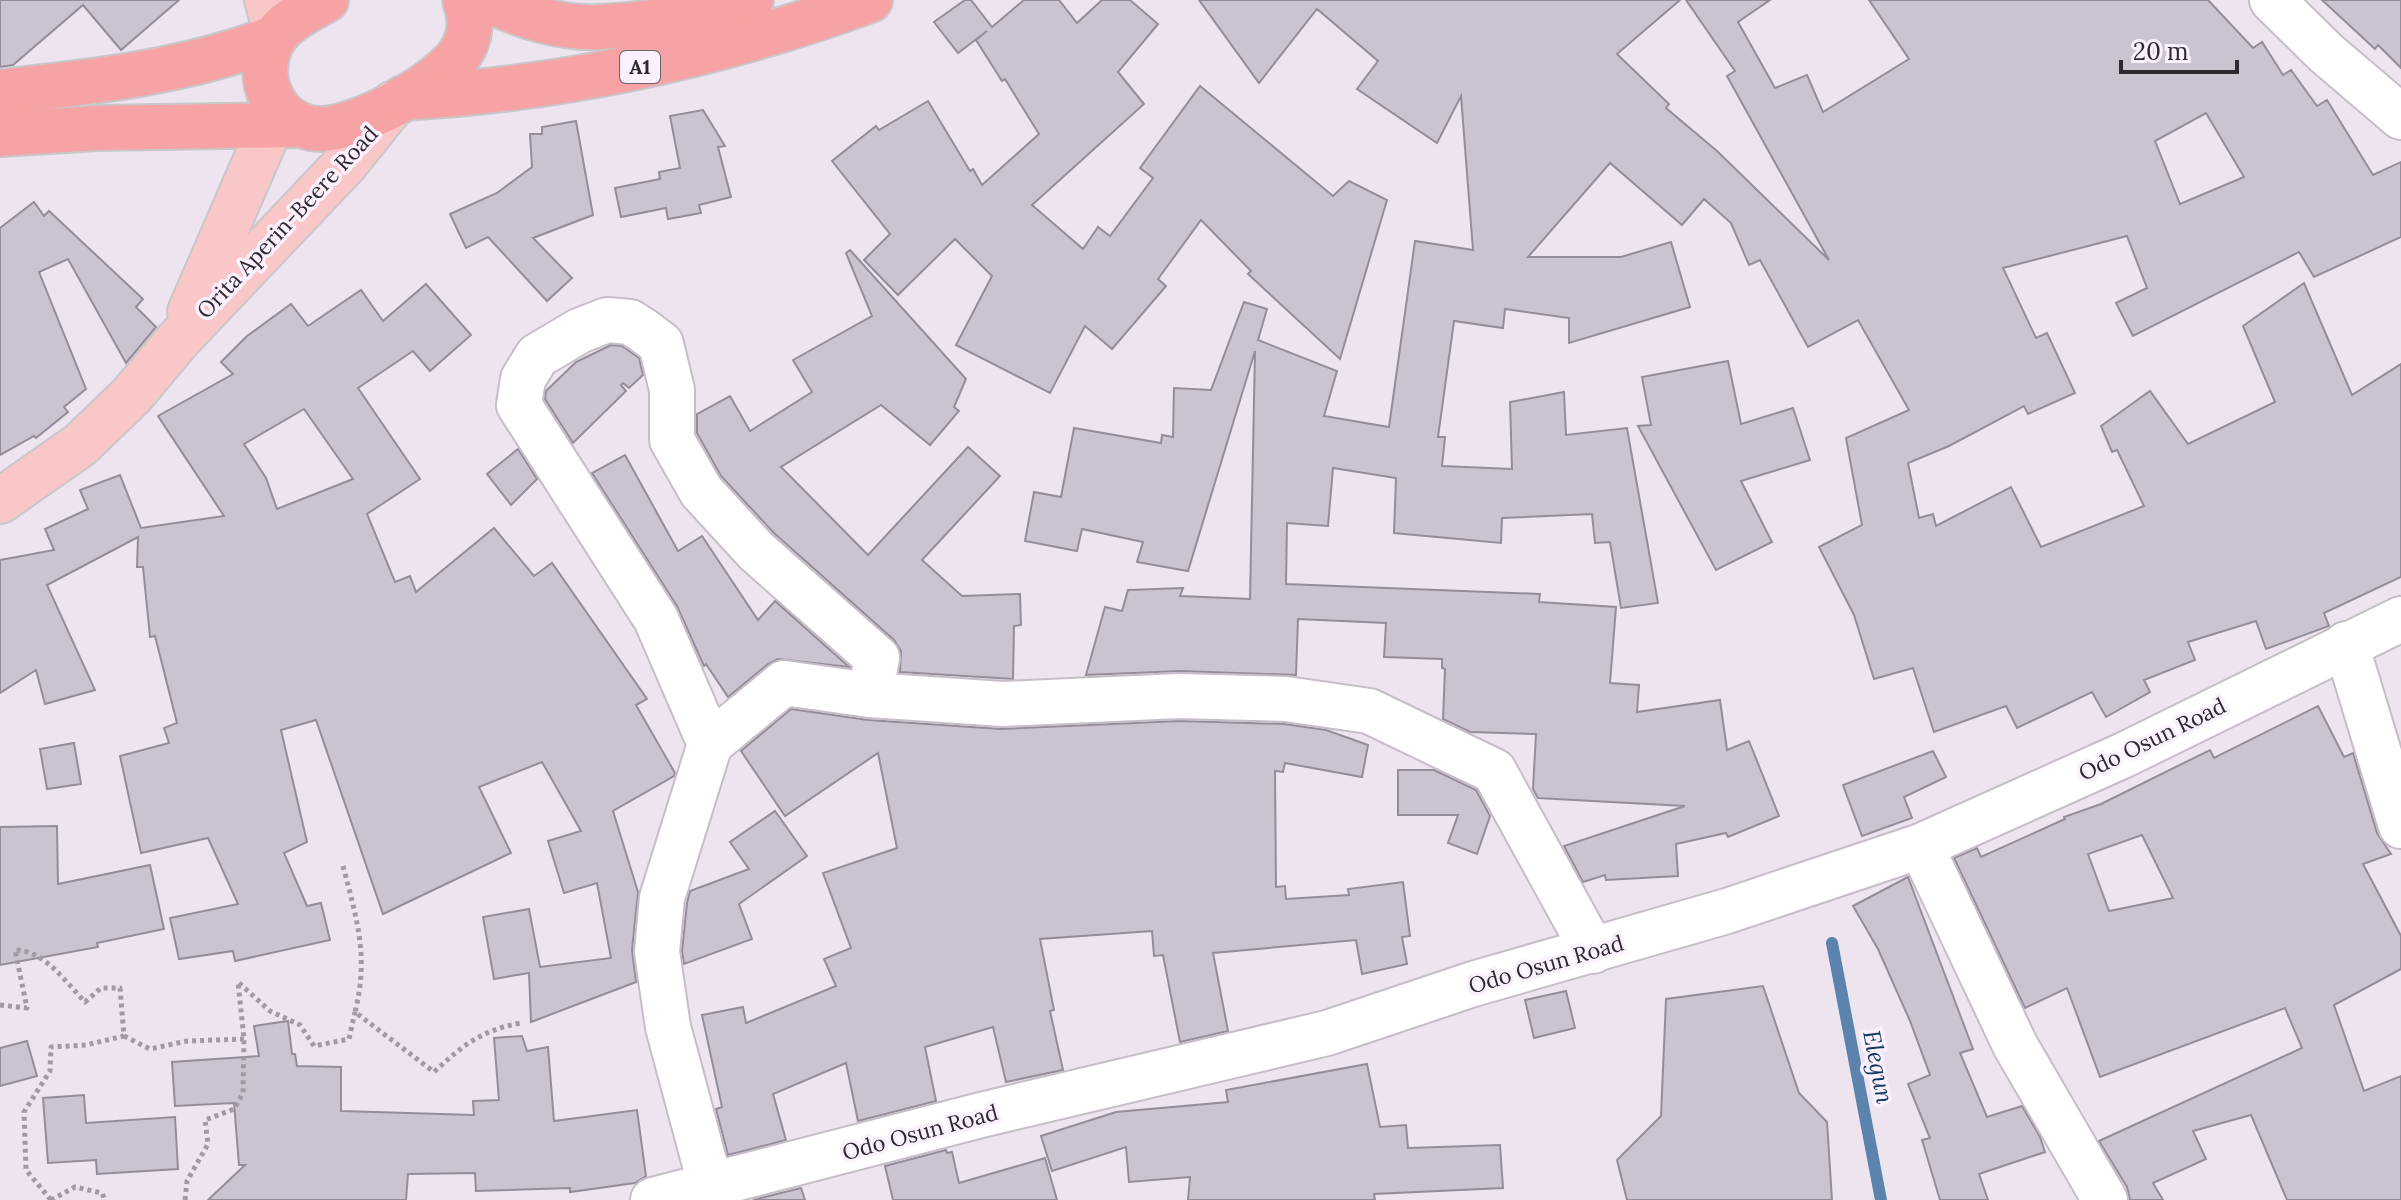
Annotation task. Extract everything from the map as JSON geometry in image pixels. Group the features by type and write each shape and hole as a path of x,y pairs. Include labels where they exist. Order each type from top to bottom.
{"highway":[{"path":"0,92 127,78 233,54 273,24 291,19 326,0"},
{"path":"0,134 282,120 319,129 342,127 398,101 439,75 464,49 471,26 465,0"},
{"name":"A1","path":"491,0 547,21 597,28 870,0"},
{"name":"A1","path":"398,101 482,93 599,76 743,15"},
{"path":"273,24 264,61 266,86 282,120"}],"main road":[{"name":"Orita Aperin-Beere Road","path":"0,501 80,445 140,386 178,340 346,163 398,101"},
{"name":"Orita Aperin-Beere Road","path":"178,340 282,120"}],"street":[{"path":"2272,0 2326,53 2401,117"},
{"path":"710,744 656,619 519,405 523,379 537,356 579,331 607,320 630,322 661,344 672,390 672,440 701,491 756,551 877,658 870,695"},
{"name":"Odo Osun Road","path":"653,1200 981,1115 1327,1033 1473,984 1727,911 1921,846 2124,755 2401,619"},
{"path":"2346,644 2401,826"},
{"path":"711,1187 668,1027 657,952 662,898 710,744 784,683 870,695 1003,704 1179,696 1286,699 1369,711 1494,771 1593,951"},
{"path":"1921,846 2015,1045 2105,1200"}],"path":[{"path":"185,1200 187,1181 208,1144 205,1120 234,1109 243,1093 244,1039 238,982 270,1011 300,1025 314,1046 349,1039 362,983 361,936 343,866"},
{"path":"0,1005 27,1008 15,950 29,950 58,973 85,1002 101,988 120,988 124,1036"},
{"path":"355,1012 434,1072 455,1053 491,1029 520,1023"},
{"path":"105,1200 102,1193 75,1187 51,1200 26,1170 24,1112 50,1071 51,1047 86,1045 124,1036 150,1049 187,1041 244,1039"}],"building":[{"path":"0,0 179,0 121,50 83,5 13,65 0,67"},
{"path":"965,0 971,0 992,27 1024,0 1059,0 1077,23 1102,0 1130,0 1158,24 1118,72 1144,104 1032,205 1083,249 1098,227 1110,236 1153,178 1140,168 1200,86 1333,196 1349,181 1387,200 1340,359 1248,274 1251,271 1201,220 1158,279 1166,286 1112,349 1085,326 1050,393 956,345 992,276 955,239 898,295 864,260 890,234 832,161 876,126 879,130 928,101 970,171 973,169 982,185 1039,134 976,40 987,31 958,53 934,22"},
{"path":"1199,0 1680,0 1617,54 1669,104 1666,108 1717,151 1829,260 1727,76 1735,71 1686,0 1770,0 1738,22 1775,88 1807,75 1823,112 1909,59 1869,0 2208,0 2253,48 2262,42 2283,75 2291,70 2317,106 2327,100 2373,175 2401,162 2401,237 2314,277 2299,252 2133,336 2116,303 2147,288 2127,236 2003,268 2036,338 2047,333 2075,393 2028,414 2024,406 1949,446 1908,463 1919,518 1933,514 1936,526 2011,487 2041,547 2144,506 2117,450 2112,452 2101,426 2150,391 2188,444 2275,402 2243,326 2304,283 2352,395 2401,364 2401,577 2324,613 2329,626 2266,649 2256,621 2188,642 2195,660 2144,680 2150,692 2106,717 2092,692 2017,728 2006,706 1934,732 1913,668 1874,679 1854,615 1819,547 1862,525 1846,438 1909,410 1858,320 1808,347 1760,260 1749,265 1731,223 1704,199 1682,225 1610,163 1528,257 1621,257 1671,242 1690,307 1569,343 1569,318 1505,309 1503,328 1454,321 1438,437 1445,437 1442,466 1512,469 1510,402 1564,392 1566,435 1627,428 1658,603 1621,608 1610,542 1595,543 1592,514 1502,518 1501,543 1394,533 1396,478 1333,468 1328,526 1287,523 1286,584 1540,594 1539,602 1616,607 1610,683 1639,685 1637,712 1720,700 1727,750 1749,741 1779,816 1728,837 1726,833 1676,844 1678,876 1606,880 1605,875 1583,882 1564,846 1685,806 1538,798 1533,789 1536,734 1470,732 1443,719 1445,669 1442,668 1442,659 1384,657 1386,623 1298,619 1296,675 1180,671 1086,675 1105,607 1122,611 1128,590 1183,588 1180,596 1250,599 1255,351 1188,571 1137,562 1143,542 1082,529 1077,551 1025,541 1034,492 1061,497 1074,428 1161,443 1162,435 1173,437 1174,388 1211,390 1244,302 1267,309 1258,340 1337,371 1324,416 1389,427 1415,241 1473,250 1461,96 1437,143 1357,89 1378,61 1317,9 1259,83","holes":["2206,113 2244,177 2180,204 2155,141"]},
{"path":"2322,0 2401,0 2401,68 2378,45 2375,49"},
{"path":"703,110 725,146 718,147 731,197 699,205 701,213 668,219 666,208 621,217 615,188 660,179 659,172 680,168 670,116"},
{"path":"576,121 593,215 533,238 572,278 547,301 488,237 466,248 450,214 497,193 532,167 530,134 542,134 542,127"},
{"path":"34,202 44,216 49,211 143,299 136,307 156,327 126,363 68,259 39,272 86,389 64,407 68,412 36,438 34,436 0,455 0,228"},
{"path":"850,250 966,379 954,407 959,411 930,445 881,405 781,467 868,555 968,447 1000,476 922,560 962,596 1020,594 1021,625 1014,626 1013,679 900,672 901,651 894,640 774,533 721,476 697,433 697,414 730,396 750,431 812,392 793,360 872,316 846,253"},
{"path":"426,284 471,335 430,371 413,351 358,388 420,479 367,514 395,582 410,576 416,592 494,528 534,576 552,563 647,699 636,705 675,773 613,811 638,892 632,950 636,982 531,1022 529,973 494,979 483,917 529,909 540,967 611,958 597,883 564,893 548,841 581,831 542,762 479,787 511,853 383,914 316,720 281,730 307,842 284,853 307,906 321,903 330,940 235,961 233,951 179,959 170,918 238,904 208,838 141,853 120,756 169,743 164,728 177,723 155,636 150,637 143,567 137,567 138,537 47,585 95,690 45,704 36,670 0,693 0,560 54,550 45,529 88,509 80,490 120,475 141,528 224,516 158,416 233,374 221,362 247,336 291,304 308,326 361,290 383,321","holes":["304,409 353,479 277,509 266,478 244,444"]},
{"path":"611,345 622,346 639,358 643,375 629,388 623,383 621,385 626,391 573,443 545,399 546,391 576,362"},
{"path":"1728,361 1741,424 1793,408 1810,460 1741,481 1772,542 1716,570 1638,426 1651,425 1642,377"},
{"path":"518,449 537,479 511,505 487,474"},
{"path":"625,455 678,551 702,536 758,620 775,601 849,667 778,659 728,697 706,664 704,666 677,606 592,473"},
{"path":"2318,706 2344,757 2353,753 2377,833 2391,854 2363,864 2401,936 2401,969 2334,1005 2364,1091 2401,1076 2401,1200 2287,1200 2251,1115 2193,1131 2206,1159 2153,1183 2163,1200 2130,1200 2127,1187 2099,1141 2302,1048 2285,1008 2100,1077 2067,988 2025,1008 1954,858 1977,848 1981,857 2064,817 2101,804 2210,750 2214,758","holes":["2142,835 2173,898 2109,911 2088,854"]},
{"path":"791,709 868,720 1001,729 1179,721 1284,724 1326,730 1368,745 1362,777 1285,763 1283,772 1275,771 1276,887 1285,886 1286,899 1349,895 1348,889 1403,882 1410,936 1402,937 1407,964 1362,974 1356,940 1213,953 1228,1031 1180,1042 1163,955 1154,956 1152,931 1040,939 1054,1010 1050,1011 1063,1070 1006,1082 993,1027 925,1047 936,1101 858,1121 846,1063 773,1094 786,1140 728,1155 716,1109 722,1107 702,1015 743,1007 746,1023 836,986 824,959 851,948 823,873 897,848 878,753 785,816 741,751"},
{"path":"74,743 81,784 47,789 40,749"},
{"path":"1933,751 1946,777 1904,797 1912,818 1862,836 1843,785"},
{"path":"1398,770 1434,770 1476,790 1490,816 1477,854 1448,843 1458,815 1398,815"},
{"path":"775,811 807,856 739,904 752,939 684,964 682,951 690,891 749,869 730,842"},
{"path":"57,826 58,884 150,865 164,929 97,943 98,947 0,965 0,827"},
{"path":"1908,877 1973,1049 1960,1053 1987,1117 2022,1106 2045,1152 1979,1174 1988,1200 1940,1200 1922,1140 1930,1138 1908,1084 1930,1075 1878,949 1853,906"},
{"path":"1763,986 1799,1093 1827,1122 1832,1200 1627,1200 1617,1160 1661,1116 1666,999"},
{"path":"1566,991 1575,1028 1534,1038 1525,1000"},
{"path":"288,1021 292,1054 295,1054 297,1066 341,1067 341,1111 474,1115 473,1101 499,1100 494,1038 522,1036 527,1051 548,1047 554,1121 637,1110 646,1176 635,1183 570,1192 570,1188 476,1191 475,1173 408,1174 406,1200 208,1200 245,1165 239,1165 234,1103 175,1106 172,1062 259,1056 254,1026"},
{"path":"27,1041 37,1076 0,1086 0,1048"},
{"path":"1367,1064 1380,1127 1406,1125 1408,1148 1500,1145 1503,1188 1374,1194 1375,1200 1188,1200 1190,1177 1129,1182 1126,1147 1052,1171 1041,1136 1116,1112 1228,1102 1226,1090"},
{"path":"84,1095 86,1123 175,1117 178,1169 97,1174 96,1160 48,1163 43,1098"},
{"path":"946,1150 947,1153 952,1152 959,1183 1045,1158 1057,1200 893,1200 885,1166"},
{"path":"801,1188 805,1200 753,1200"}],"waterway":[{"name":"Elegun","path":"1832,943 1881,1200"}]}
